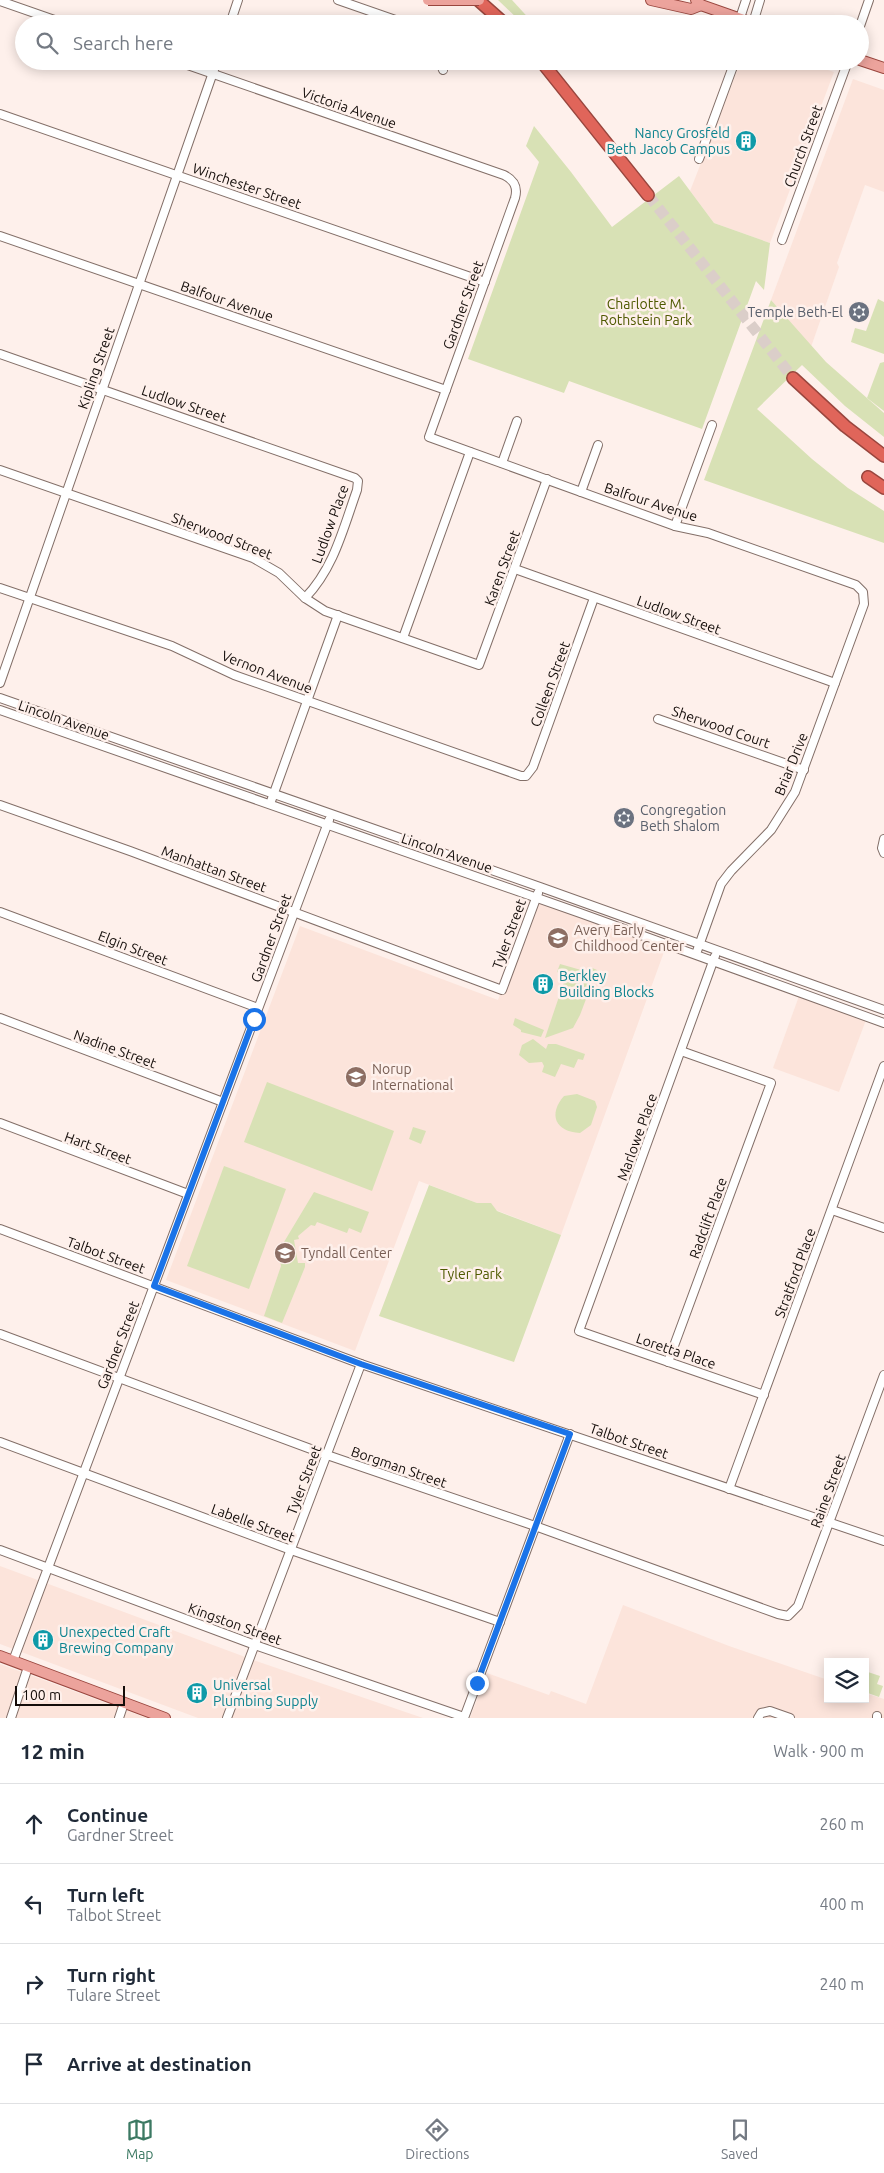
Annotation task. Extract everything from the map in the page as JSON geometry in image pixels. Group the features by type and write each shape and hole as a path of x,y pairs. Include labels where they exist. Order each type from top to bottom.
{"highway":[{"path":"479,0 495,15"},
{"path":"548,70 648,196"},
{"path":"793,378 845,426 884,456"},
{"path":"868,477 884,488"}],"main road":[{"path":"428,0 479,0"},
{"path":"651,0 691,9 699,2 732,15"},
{"path":"869,63 884,68"},
{"path":"0,1656 165,1718"}],"street":[{"path":"233,15 238,0"},
{"path":"338,0 381,15"},
{"path":"746,0 749,15"},
{"path":"753,15 760,0"},
{"path":"864,15 869,0"},
{"path":"0,1 40,15"},
{"name":"Victoria Avenue","path":"201,70 504,175 513,181"},
{"name":"Kipling Street","path":"0,683 214,70"},
{"path":"700,159 732,70"},
{"name":"Church Street","path":"782,240 845,70"},
{"name":"Winchester Street","path":"0,114 485,282"},
{"name":"Gardner Street","path":"429,437 515,198 516,191 513,181"},
{"name":"Balfour Avenue","path":"0,236 446,390"},
{"name":"Ludlow Street","path":"0,354 351,476 358,482"},
{"path":"502,463 517,420"},
{"path":"675,526 712,425"},
{"name":"Balfour Avenue","path":"429,437 675,526 708,533 856,585 863,592"},
{"path":"582,492 598,445"},
{"path":"403,638 470,452"},
{"name":"Sherwood Street","path":"0,470 253,558 279,573 304,598 314,605 479,665"},
{"name":"Karen Street","path":"479,665 547,479"},
{"name":"Ludlow Place","path":"304,598 323,577 331,562 357,490 358,482"},
{"name":"Ludlow Street","path":"515,569 835,684"},
{"name":"Vernon Avenue","path":"0,588 172,646 234,675 513,774 526,776"},
{"name":"Briar Drive","path":"696,954 718,892 726,876 771,830 788,805 804,770 864,604 863,592"},
{"name":"Colleen Street","path":"526,776 533,767 594,598"},
{"path":"270,804 338,615"},
{"name":"Lincoln Avenue","path":"0,698 584,902 884,1010"},
{"name":"Lincoln Avenue","path":"0,710 646,936 884,1022"},
{"name":"Sherwood Court","path":"658,719 804,770"},
{"name":"Manhattan Street","path":"0,805 502,990"},
{"name":"Gardner Street","path":"13,1660 331,814"},
{"path":"884,839 882,848 884,853"},
{"name":"Tyler Street","path":"502,990 540,887"},
{"path":"580,913 584,902"},
{"name":"Elgin Street","path":"0,912 258,1008"},
{"path":"646,936 650,926"},
{"path":"662,942 666,932"},
{"name":"Marlowe Place","path":"579,1331 717,950"},
{"name":"Nadine Street","path":"0,1018 222,1102"},
{"name":"Radclift Place","path":"668,1362 771,1083 680,1050"},
{"name":"Stratford Place","path":"729,1489 884,1066"},
{"name":"Hart Street","path":"0,1123 30,1136 188,1194"},
{"path":"832,1210 884,1228"},
{"name":"Talbot Street","path":"0,1229 361,1364 884,1541"},
{"name":"Loretta Place","path":"579,1331 764,1395"},
{"name":"Borgman Street","path":"0,1334 326,1455 535,1526 778,1614 788,1616 792,1613"},
{"name":"Tyler Street","path":"227,1718 361,1364"},
{"name":"Raine Street","path":"792,1613 798,1606 884,1375"},
{"path":"464,1717 570,1434"},
{"name":"Labelle Street","path":"0,1442 290,1550 500,1622"},
{"name":"Kingston Street","path":"0,1550 255,1645 464,1717"},
{"path":"11,1718 28,1666"},
{"path":"119,1718 124,1702"},
{"path":"761,1715 770,1711 790,1718"}],"shaded area":[{"path":"737,70 828,70 834,72 770,243 714,223 690,191"},
{"path":"853,79 884,90 884,192 865,185 837,263 839,267 811,347 771,300"},
{"path":"538,895 668,941 561,1235 419,1181 355,1351 166,1280 300,926 498,1000"},
{"path":"799,996 866,1020 839,1092 773,1068"},
{"path":"0,1566 259,1662 423,1718 198,1718 0,1644"},
{"path":"623,1605 729,1646 824,1679 824,1703 869,1703 869,1694 884,1699 884,1718 470,1718 487,1673 549,1695 551,1691 586,1704"},
{"path":"0,1664 147,1718 0,1718"}],"green space":[{"path":"498,0 512,0 526,15 514,15"},
{"name":"Charlotte M. Rothstein Park","path":"534,126 612,227 679,176 714,223 770,243 764,290 756,281 702,429 569,381 564,393 468,359 539,162 526,146"},
{"path":"878,299 884,302 884,354 851,342 855,328 866,331"},
{"path":"771,300 826,362 884,413 884,437 845,406 802,365 757,409 812,459 848,488 884,511 884,543 704,480"},
{"path":"884,362 884,411 867,398 880,363"},
{"path":"560,964 588,972 590,967 597,970 573,1028 545,1038 566,976 557,972"},
{"path":"515,1018 544,1030 541,1037 521,1032 521,1030 513,1025"},
{"path":"533,1039 546,1049 548,1044 556,1044 585,1054 583,1060 578,1059 574,1068 561,1064 555,1077 542,1072 544,1066 542,1062 529,1063 519,1055 522,1045"},
{"path":"267,1082 394,1131 372,1191 244,1142"},
{"path":"577,1094 595,1101 597,1107 591,1125 580,1133 571,1132 560,1126 555,1115 556,1109 564,1096"},
{"path":"413,1127 426,1131 421,1144 409,1139"},
{"path":"224,1166 286,1189 249,1289 187,1266"},
{"name":"Tyler Park","path":"429,1185 477,1203 491,1203 497,1211 561,1235 514,1362 379,1316"},
{"path":"314,1192 369,1212 361,1233 349,1228 347,1233 317,1222 315,1226 311,1225 298,1236 299,1239 294,1240 298,1263 305,1263 305,1267 282,1323 264,1316 281,1266 278,1252"},
{"path":"869,1672 880,1676 877,1684 883,1686 879,1697 869,1693"}],"tunnel":[{"path":"648,195 793,378"}],"place":[{"name":"Nancy Grosfeld Beth Jacob Campus","path":"746,141"},
{"name":"Temple Beth-El","path":"859,312"},
{"name":"Congregation Beth Shalom","path":"624,818"},
{"name":"Avery Early Childhood Center","path":"558,938"},
{"name":"Berkley Building Blocks","path":"543,984"},
{"name":"Norup International","path":"356,1077"},
{"name":"Tyndall Center","path":"285,1253"},
{"name":"Unexpected Craft Brewing Company","path":"43,1640"},
{"name":"Universal Plumbing Supply","path":"197,1693"}],"route":[{"path":"254,1019 154,1286 361,1364 570,1434 477,1683"}]}
